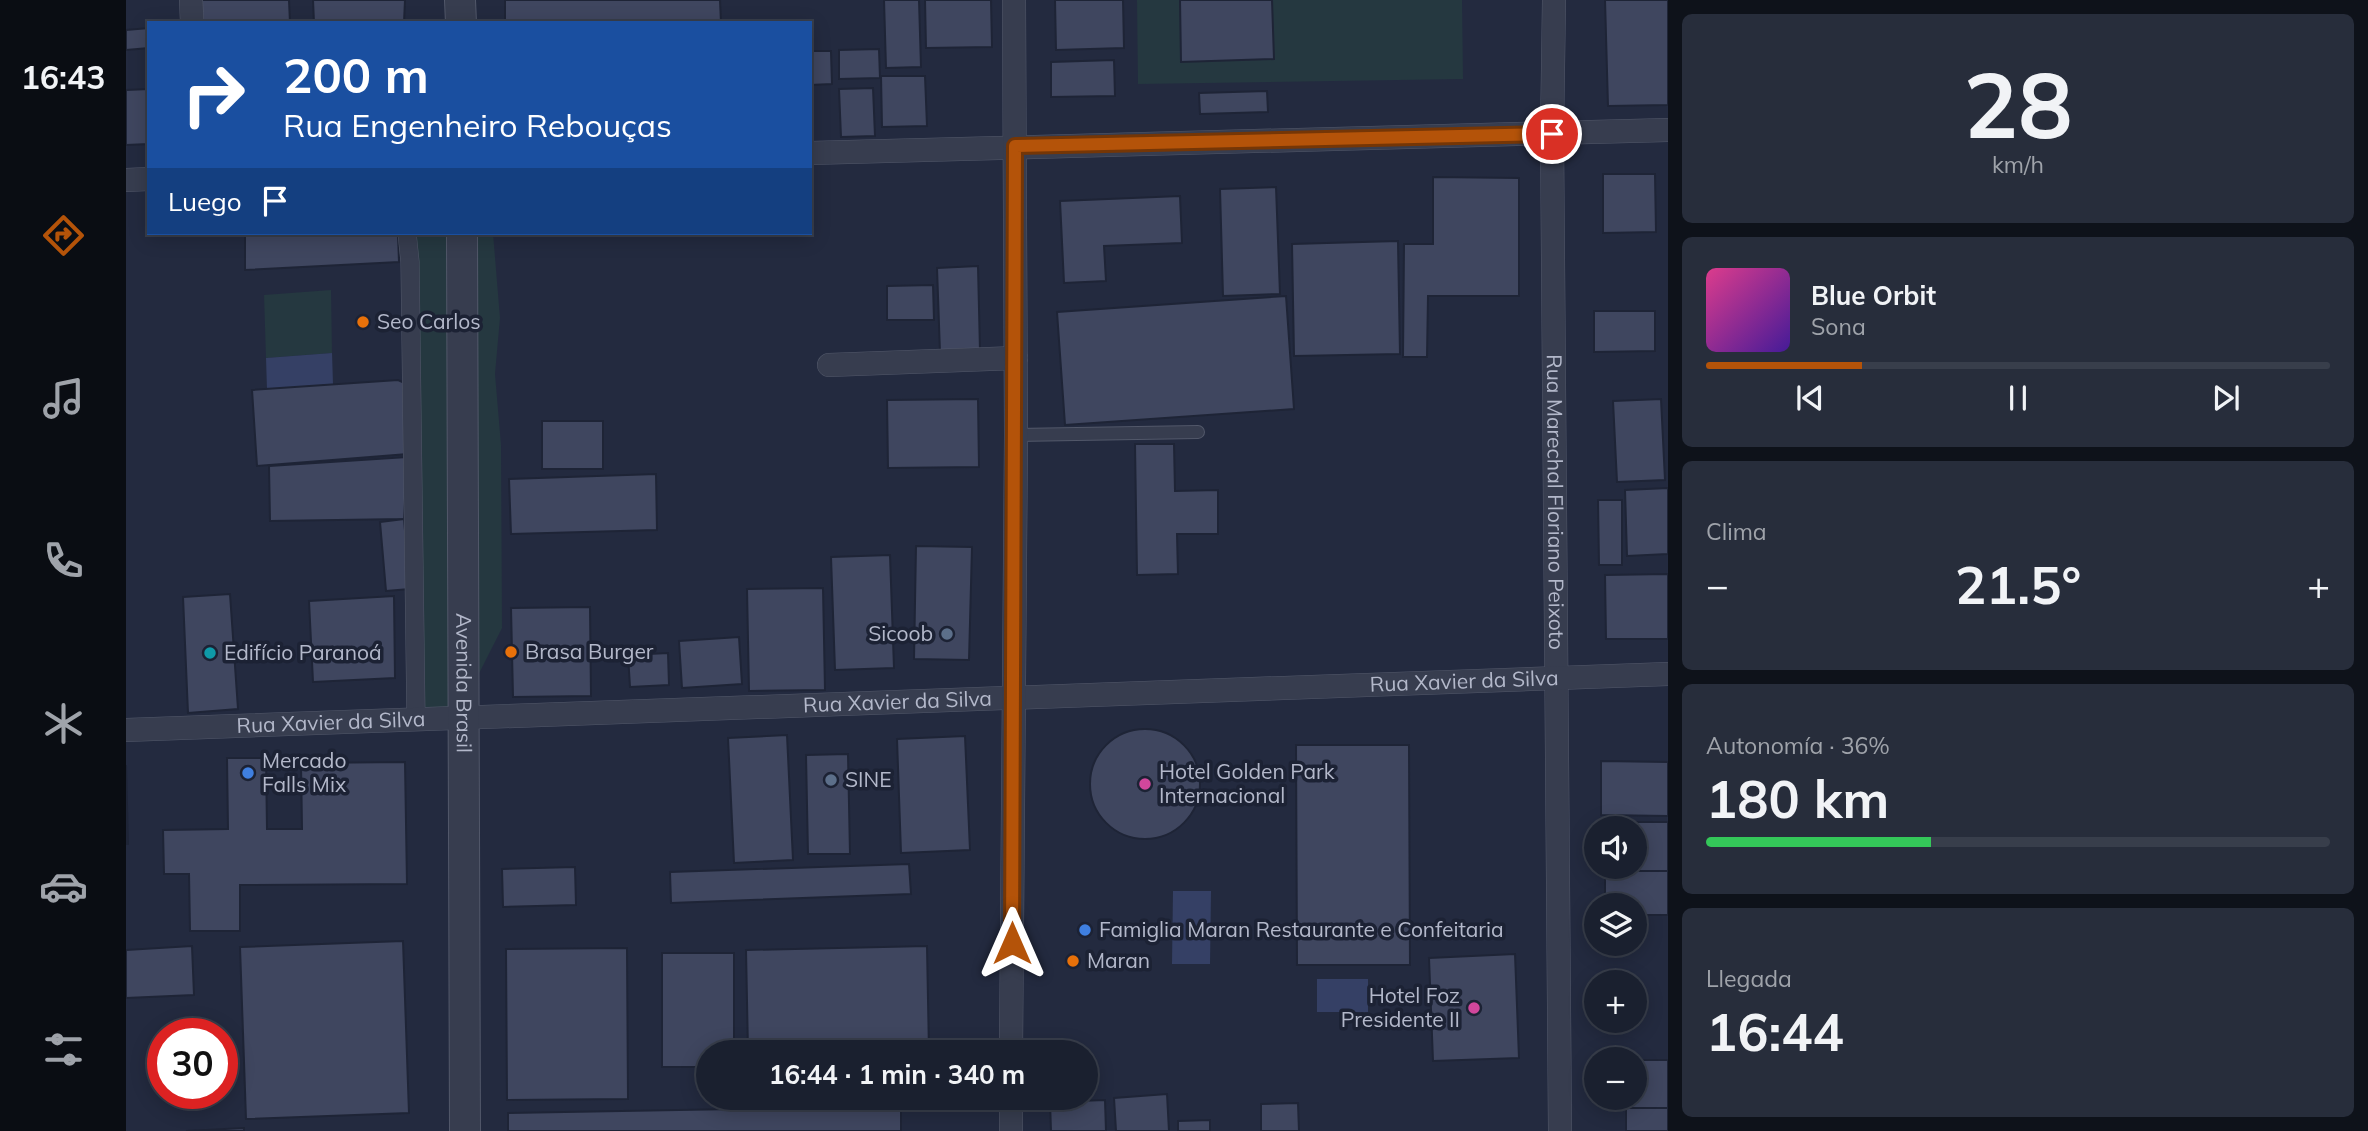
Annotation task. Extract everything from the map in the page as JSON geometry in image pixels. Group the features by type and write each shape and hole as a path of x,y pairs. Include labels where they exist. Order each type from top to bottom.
{"street":[{"path":"191,0 192,21"},
{"path":"460,0 461,21"},
{"path":"1011,1040 1016,435 1014,0"},
{"name":"Rua Marechal Floriano Peixoto","path":"1554,0 1552,134 1560,1131"},
{"path":"812,153 1668,130"},
{"path":"126,180 147,179"},
{"path":"407,235 410,261 415,720"},
{"name":"Avenida Brasil","path":"462,235 464,1131"},
{"path":"829,365 1016,358"},
{"name":"Rua Xavier da Silva","path":"126,730 1668,674"},
{"path":"1011,1110 1011,1131"}],"lane":[{"path":"1016,435 1198,432"}],"shaded area":[{"path":"1137,0 1462,0 1463,79 1138,84"},
{"path":"414,235 493,235 500,318 495,374 501,445 502,628 458,715 417,717"},
{"path":"331,290 332,353 266,358 264,295"}],"water":[{"path":"332,353 333,384 267,389 266,358"},
{"path":"1173,891 1211,891 1210,964 1172,964"},
{"path":"1317,979 1368,979 1368,1012 1317,1012"}],"building":[{"path":"199,0 289,0 290,21 200,21"},
{"path":"313,0 405,0 404,21 314,21"},
{"path":"505,0 720,0 721,21 505,21"},
{"path":"884,0 919,0 921,67 886,68"},
{"path":"925,0 991,0 992,47 926,48"},
{"path":"1055,0 1123,0 1124,48 1056,50"},
{"path":"1180,0 1272,0 1274,59 1181,62"},
{"path":"1605,0 1668,0 1668,105 1608,106"},
{"path":"147,28 147,48 126,50 126,30"},
{"path":"879,49 880,78 839,79 839,50"},
{"path":"812,51 831,51 832,84 812,85"},
{"path":"1114,60 1115,96 1051,97 1051,62"},
{"path":"881,76 925,76 927,126 882,127"},
{"path":"873,88 875,136 841,137 839,89"},
{"path":"147,89 147,144 126,145 126,90"},
{"path":"1267,91 1268,112 1200,114 1199,93"},
{"path":"1603,174 1655,174 1656,232 1603,233"},
{"path":"1433,177 1519,178 1519,296 1428,296 1427,357 1403,357 1404,244 1433,244"},
{"path":"1276,187 1280,294 1223,296 1220,189"},
{"path":"1180,196 1182,243 1104,246 1106,281 1064,283 1060,201"},
{"path":"245,235 398,235 399,262 245,270"},
{"path":"1398,241 1400,354 1294,356 1292,244"},
{"path":"978,266 980,351 940,353 937,268"},
{"path":"933,285 934,320 887,320 887,286"},
{"path":"1286,296 1294,409 1065,425 1057,312"},
{"path":"1594,311 1655,311 1655,351 1594,352"},
{"path":"398,380 409,385 408,454 257,466 252,390"},
{"path":"978,399 979,467 888,468 887,400"},
{"path":"1661,399 1665,480 1617,482 1613,401"},
{"path":"542,421 603,421 603,469 542,469"},
{"path":"1135,444 1174,444 1175,491 1218,490 1218,534 1177,534 1178,574 1137,575"},
{"path":"407,457 404,519 270,521 269,466"},
{"path":"656,474 657,530 511,534 509,479"},
{"path":"1668,488 1668,554 1627,556 1625,490"},
{"path":"1598,500 1622,500 1622,565 1599,565"},
{"path":"404,519 410,589 386,591 380,522"},
{"path":"916,546 972,547 969,660 914,659"},
{"path":"890,555 894,668 835,670 831,557"},
{"path":"1668,574 1668,639 1606,639 1605,575"},
{"path":"823,588 825,690 749,691 747,589"},
{"name":"Edifício Paranoá","path":"230,594 238,709 188,713 183,597"},
{"path":"394,596 395,678 313,682 309,601"},
{"path":"590,607 591,696 513,697 511,608"},
{"path":"739,637 742,684 682,688 679,641"},
{"path":"668,653 669,685 630,687 628,655"},
{"name":"Hotel Golden Park Internacional","path":"1145,729 1166,733 1184,745 1196,763 1200,784 1196,805 1184,823 1166,835 1145,839 1124,835 1106,823 1094,805 1090,784 1094,763 1106,745 1124,733"},
{"path":"787,735 793,860 734,863 728,738"},
{"path":"965,736 970,850 901,853 897,739"},
{"path":"1296,745 1409,745 1410,965 1297,965"},
{"path":"848,754 850,854 808,854 806,755"},
{"path":"227,758 266,758 267,829 302,829 301,763 405,762 407,884 240,885 240,931 190,931 189,874 164,874 163,830 228,829"},
{"path":"1601,761 1668,762 1668,816 1601,815"},
{"path":"126,765 128,844 126,844"},
{"path":"1647,822 1668,822 1668,871 1647,871"},
{"path":"909,864 911,894 671,903 670,872"},
{"path":"575,867 576,905 503,907 502,869"},
{"path":"1647,871 1668,871 1668,915 1647,915 1647,893 1605,893 1605,879 1647,879"},
{"path":"403,941 409,1113 246,1119 240,947"},
{"path":"192,946 194,995 126,998 126,950"},
{"path":"927,946 929,1040 748,1040 746,950"},
{"path":"627,948 628,1099 507,1100 506,949"},
{"path":"662,953 734,953 734,1040 696,1040 696,1067 662,1067"},
{"name":"Hotel Foz Presidente II","path":"1515,954 1519,1058 1433,1061 1429,958"},
{"path":"1647,1060 1668,1060 1668,1108 1647,1108"},
{"path":"1167,1094 1169,1131 1116,1131 1114,1098"},
{"path":"1098,1100 1105,1100 1106,1131 1051,1131 1050,1110 1098,1110"},
{"path":"1298,1103 1299,1131 1261,1131 1261,1104"},
{"path":"1668,1108 1668,1131 1626,1131 1626,1110"},
{"path":"901,1110 901,1131 508,1131 508,1113"},
{"path":"1210,1120 1210,1131 1178,1131 1178,1121"},
{"path":"244,1128 244,1131 186,1131"}],"place":[{"name":"Seo Carlos","path":"363,322"},
{"name":"Sicoob","path":"947,634"},
{"name":"Brasa Burger","path":"511,652"},
{"name":"Edifício Paranoá","path":"210,653"},
{"name":"Mercado Falls Mix","path":"248,773"},
{"name":"SINE","path":"831,780"},
{"name":"Hotel Golden Park Internacional","path":"1145,784"},
{"name":"Famiglia Maran Restaurante e Confeitaria","path":"1085,930"},
{"name":"Maran","path":"1073,961"},
{"name":"Hotel Foz Presidente II","path":"1474,1008"}],"route":[{"path":"1012,943 1015,146 1552,134"}]}
